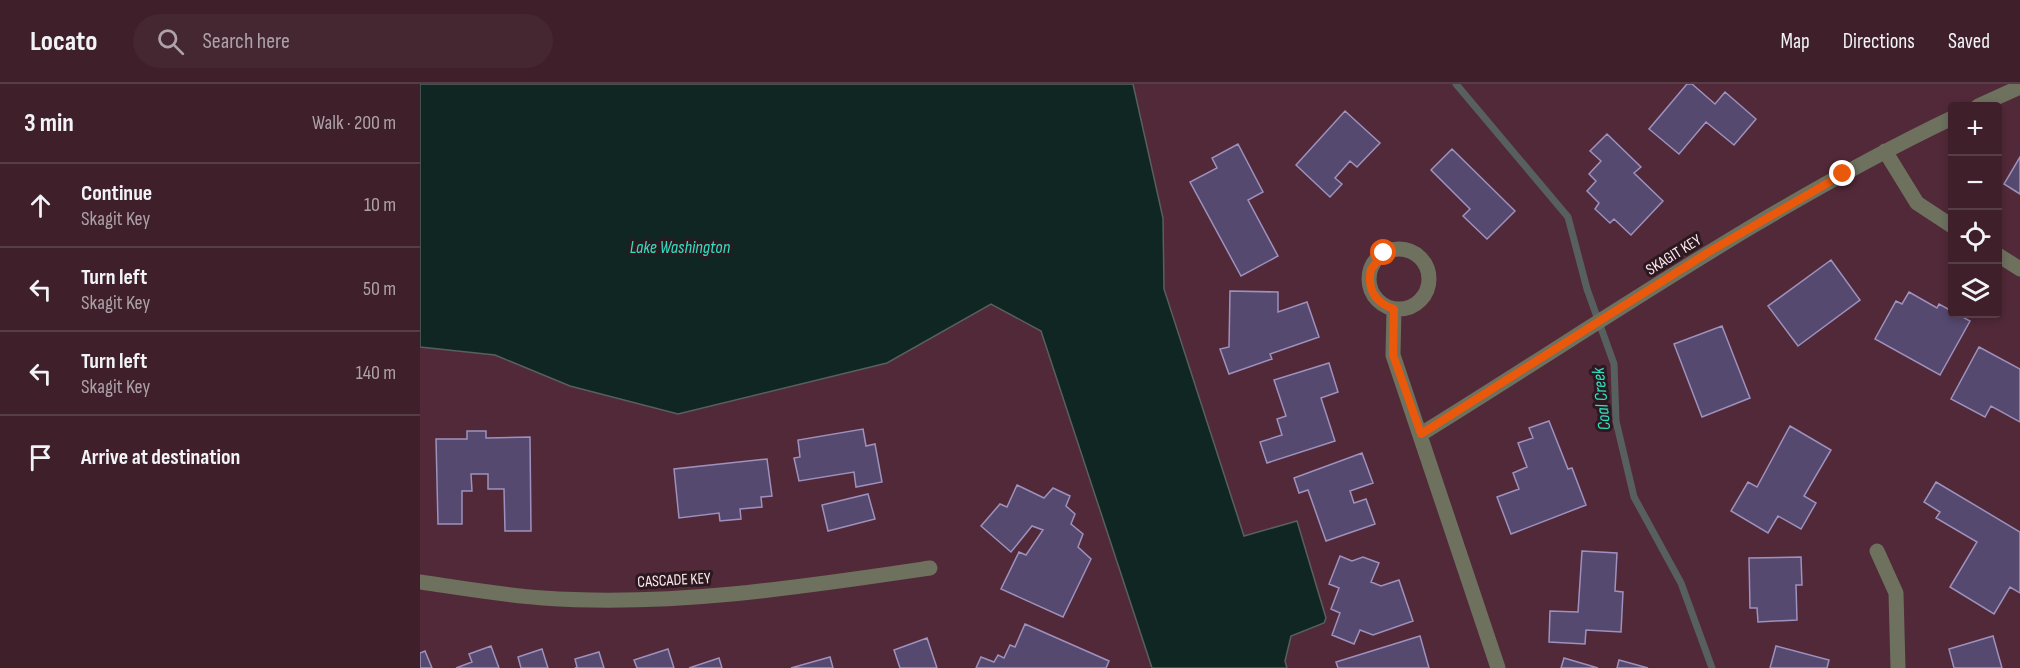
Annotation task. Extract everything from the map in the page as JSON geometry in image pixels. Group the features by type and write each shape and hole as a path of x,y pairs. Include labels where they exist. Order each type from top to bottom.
{"street":[{"path":"1987,102 2020,87"},
{"name":"SKAGIT KEY","path":"1421,434 1717,248 1885,151 1948,120"},
{"path":"1885,151 1917,204 1948,223"},
{"path":"1394,249 1405,250 1414,253 1428,269 1428,290 1414,306 1394,309 1376,299 1369,279 1376,260 1384,253 1394,249"},
{"path":"2002,258 2020,269"},
{"path":"1394,309 1393,355 1498,668"},
{"path":"1877,551 1896,593 1898,668"},
{"name":"CASCADE KEY","path":"420,582 543,598 647,599 767,592 930,568"}],"water":[{"name":"Lake Washington","path":"420,84 1133,84 1163,218 1164,289 1244,536 1297,521 1326,618 1324,623 1291,636 1285,661 1287,668 1152,668 1041,331 991,304 887,363 678,414 570,386 495,355 420,347"}],"building":[{"path":"1687,84 1692,84 1715,104 1725,92 1756,119 1734,145 1706,122 1679,154 1649,129"},
{"path":"1345,111 1380,143 1357,167 1350,161 1335,178 1342,184 1330,197 1296,165"},
{"path":"1607,134 1641,167 1634,173 1663,201 1631,235 1614,219 1610,223 1595,209 1599,203 1587,191 1596,181 1589,174 1601,161 1590,151"},
{"path":"1238,144 1263,192 1248,200 1278,256 1241,276 1190,182 1217,168 1212,158"},
{"path":"1452,149 1515,211 1487,239 1463,216 1470,209 1431,170"},
{"path":"2020,157 2020,194 2004,184"},
{"path":"1831,260 1860,300 1798,346 1768,306"},
{"path":"1230,291 1278,292 1278,312 1307,302 1319,337 1270,354 1272,359 1229,374 1220,349 1229,347"},
{"path":"1909,292 1937,308 1939,304 1948,309 1948,318 1965,318 1970,321 1940,375 1875,339 1896,301 1902,304"},
{"path":"1722,326 1750,398 1702,417 1674,344"},
{"path":"1979,347 2020,369 2020,422 1991,406 1985,417 1951,399"},
{"path":"1329,363 1338,392 1321,398 1335,441 1267,463 1260,442 1282,435 1277,419 1286,416 1274,380"},
{"path":"1549,421 1568,469 1572,468 1586,505 1511,534 1497,497 1519,489 1513,473 1527,467 1518,443 1533,438 1529,428"},
{"path":"1790,426 1831,450 1804,496 1816,503 1801,529 1778,516 1768,533 1731,511 1748,482 1757,487"},
{"path":"863,429 866,446 875,444 882,482 856,487 854,472 799,481 794,458 800,457 798,440"},
{"path":"467,431 486,431 486,438 530,437 531,531 505,531 504,489 488,489 488,474 471,474 472,491 462,491 462,524 438,524 436,439 467,439"},
{"path":"1362,453 1373,483 1350,491 1354,503 1366,499 1375,524 1326,541 1308,490 1299,493 1294,478"},
{"path":"767,459 772,496 761,497 762,507 740,509 741,519 720,521 719,513 679,518 674,469"},
{"path":"1936,482 2020,532 2020,593 2010,587 1994,614 1950,587 1977,542 1936,518 1940,512 1924,502"},
{"path":"1017,485 1044,498 1053,488 1070,496 1066,506 1075,514 1071,524 1083,534 1078,547 1091,559 1063,617 1001,589 1019,552 1026,555 1043,530 1032,526 1011,552 981,526 1000,504 1007,507"},
{"path":"868,494 875,519 828,531 822,505"},
{"path":"1582,551 1617,553 1615,591 1623,592 1621,632 1586,630 1585,644 1549,642 1550,611 1578,612"},
{"path":"1340,556 1352,561 1363,557 1379,563 1371,582 1381,586 1399,580 1413,621 1373,635 1360,630 1354,644 1332,635 1340,613 1331,609 1339,588 1329,584"},
{"path":"1801,557 1802,585 1796,585 1797,620 1758,622 1757,608 1750,608 1749,558"},
{"path":"1025,624 1109,661 1106,668 976,668 981,657 994,662 998,655 1004,658 1010,645 1015,647"},
{"path":"1420,636 1429,668 1338,668 1336,662"},
{"path":"1993,636 2002,668 1954,668 1949,649"},
{"path":"927,638 937,668 900,668 894,650"},
{"path":"491,646 499,668 456,668 472,662 469,654"},
{"path":"1776,646 1829,660 1827,668 1770,668"},
{"path":"542,649 548,668 521,668 518,657"},
{"path":"668,649 674,668 637,668 634,660"},
{"path":"425,651 432,668 420,668 420,653"},
{"path":"599,652 604,668 575,668 577,667 575,659"},
{"path":"830,657 833,668 791,668"},
{"path":"719,658 722,668 689,668"},
{"path":"1564,658 1598,668 1561,668"},
{"path":"1619,660 1648,668 1617,668"}],"waterway":[{"name":"Coal Creek","path":"1456,84 1568,217 1587,289 1614,364 1616,421 1634,497 1681,583 1712,668"}],"route":[{"path":"1384,253 1371,269 1369,279 1371,290 1376,299 1394,309 1393,355 1421,434 1707,253 1843,174"}]}
